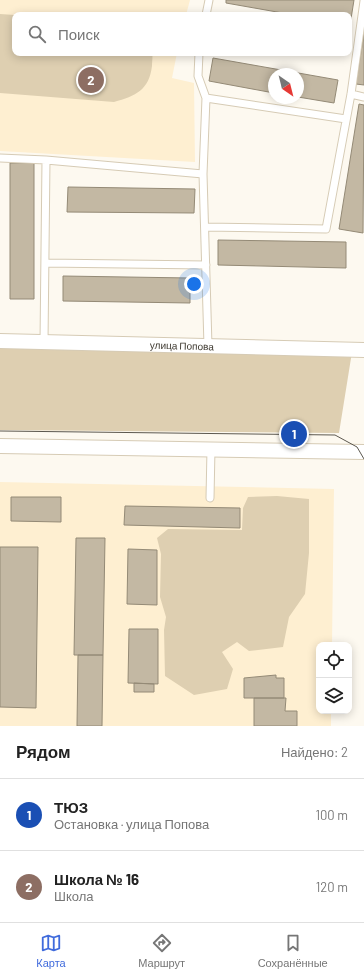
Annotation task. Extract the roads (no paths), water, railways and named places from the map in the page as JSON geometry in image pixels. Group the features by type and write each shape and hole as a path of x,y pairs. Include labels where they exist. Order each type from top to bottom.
{"street":[{"name":"улица Попова","path":"0,341 364,350"},
{"path":"0,446 364,452"}],"lane":[{"path":"207,12 209,0"},
{"path":"205,227 326,229 351,94 364,2"},
{"path":"199,56 198,76 206,98 203,174 208,346"},
{"path":"351,94 364,97"},
{"path":"206,98 346,119"},
{"path":"0,158 46,160 203,174"},
{"path":"44,342 46,160"},
{"path":"45,263 206,265"},
{"path":"210,498 211,449"}],"tram line":[{"path":"0,431 335,435 357,447 364,459"}],"place":[{"name":"Школа № 16","path":"91,80"},
{"name":"ТЮЗ","path":"294,434"}]}
